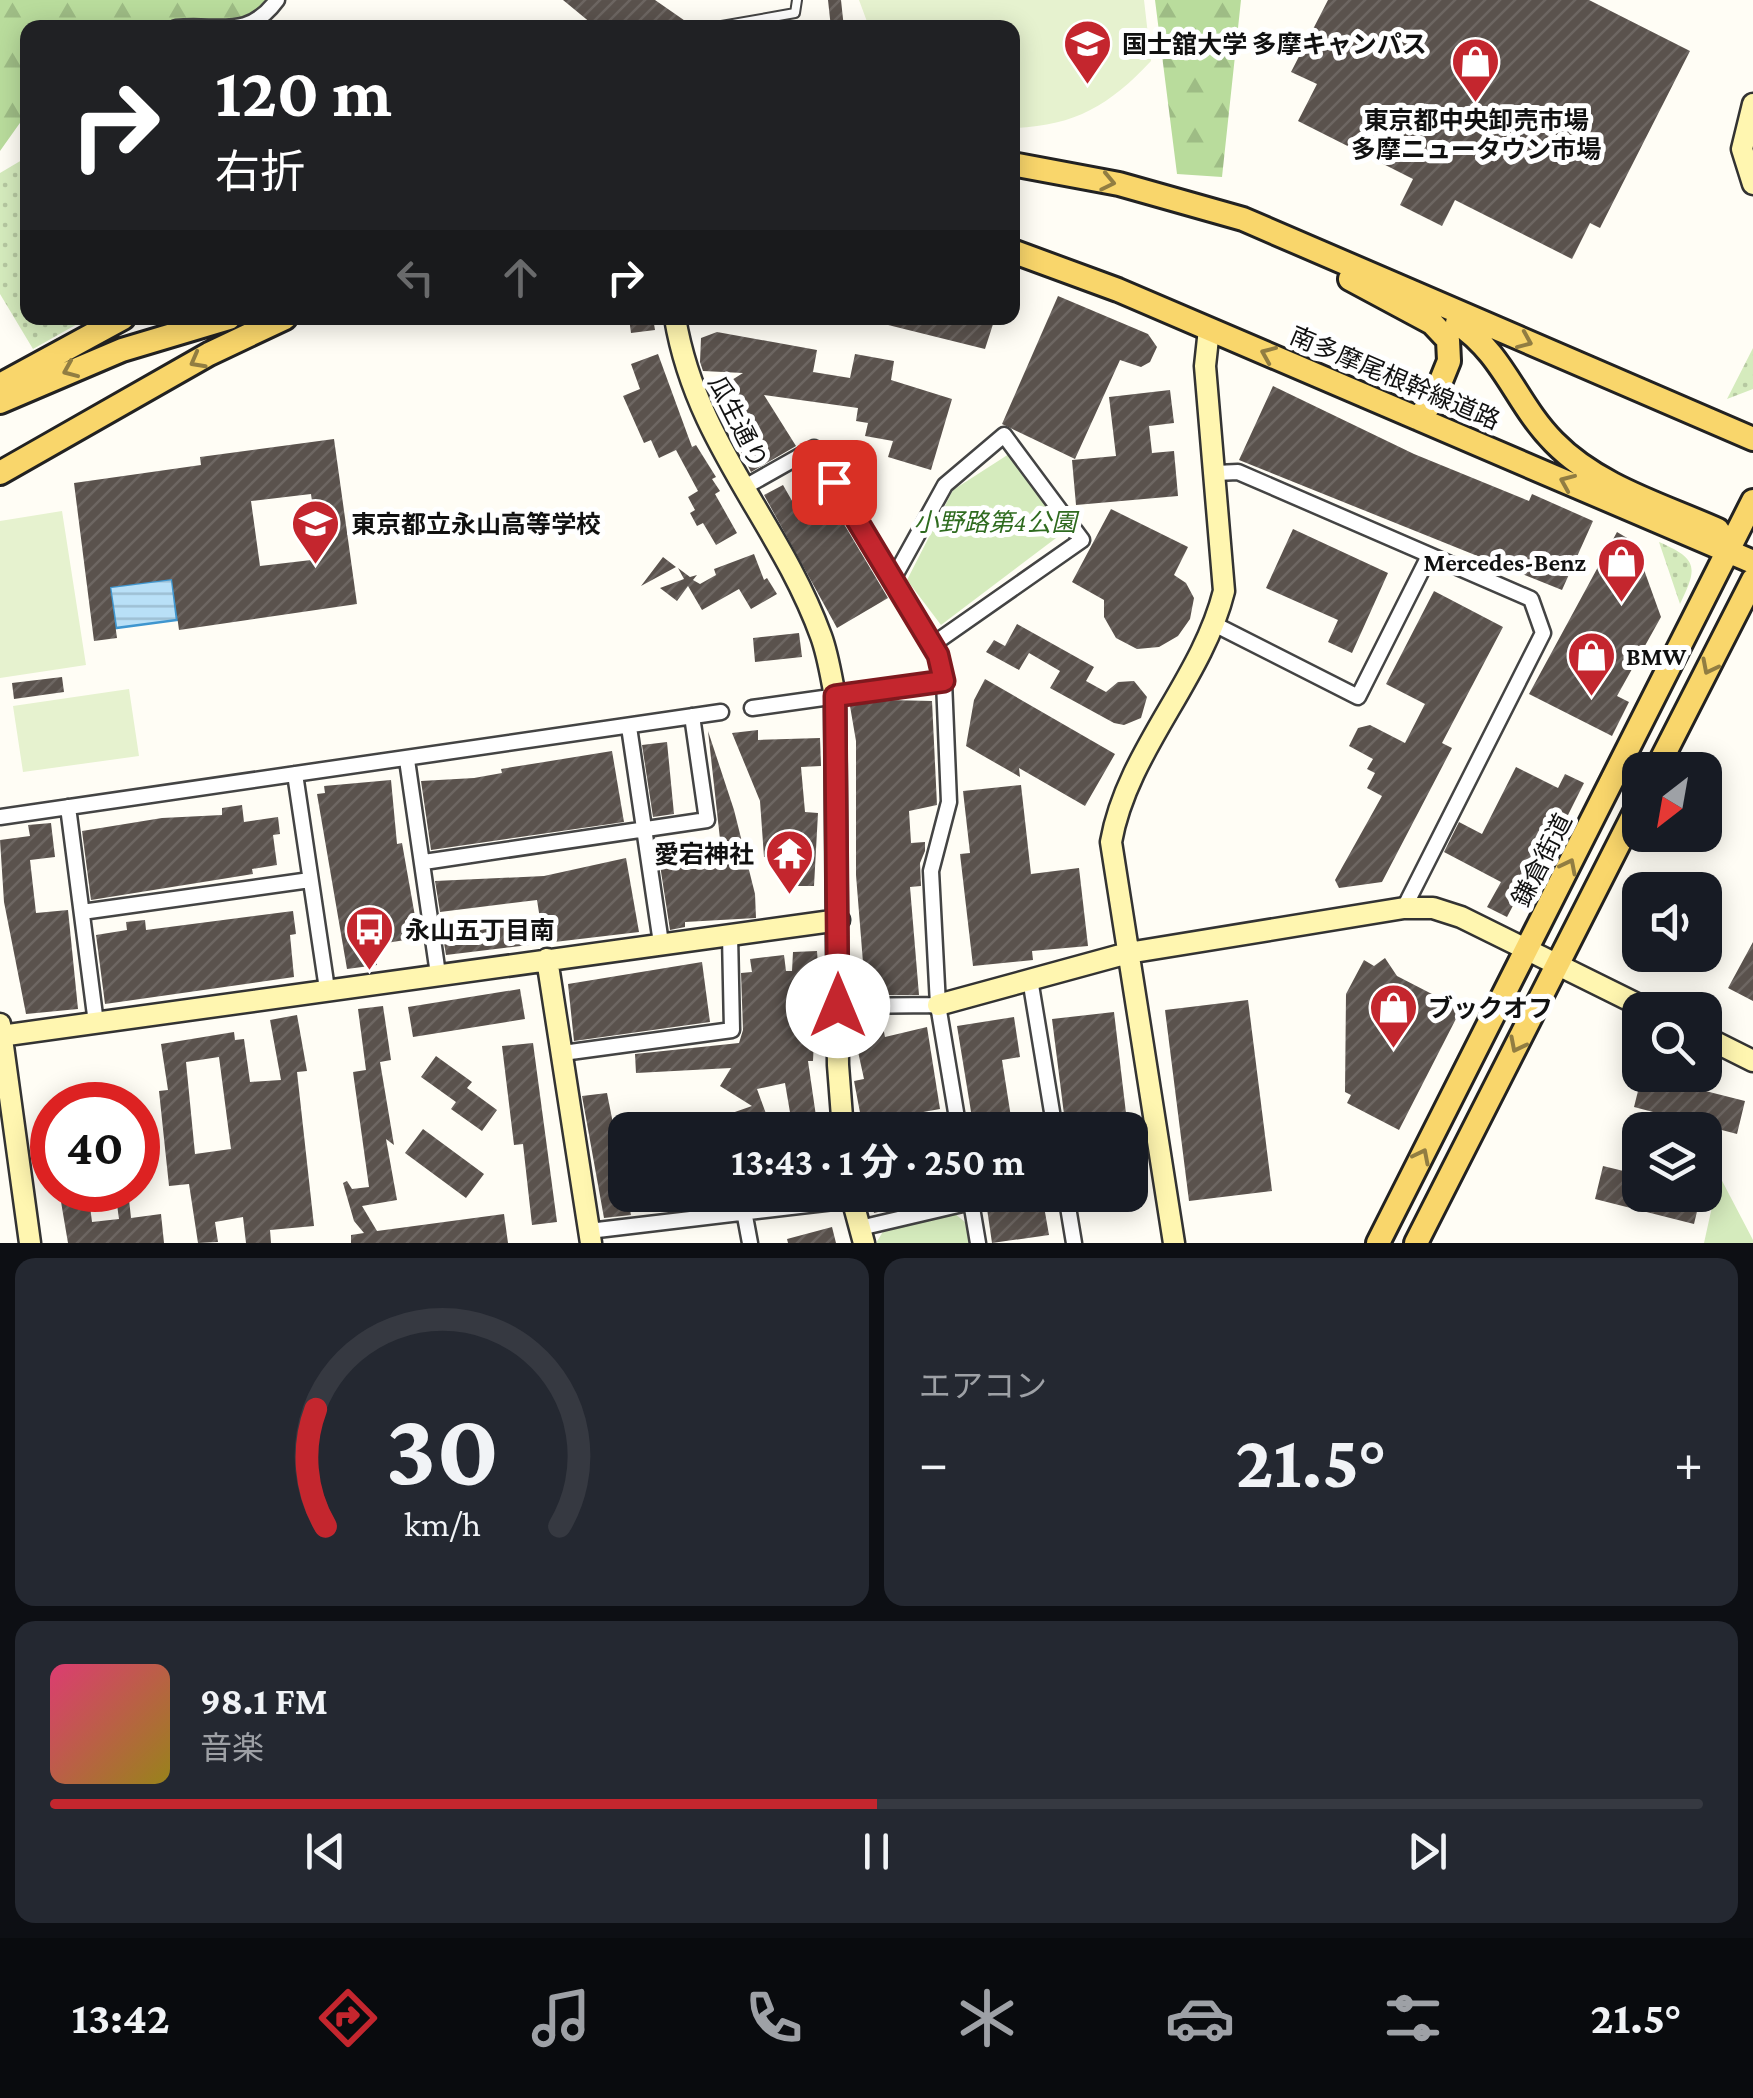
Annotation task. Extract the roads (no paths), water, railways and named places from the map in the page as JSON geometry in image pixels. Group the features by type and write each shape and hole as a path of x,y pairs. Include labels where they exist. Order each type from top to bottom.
{"main road":[{"path":"1020,165 1119,184 1242,219 1753,439"},
{"path":"1242,219 1440,330 1448,340 1449,361 1432,403 1417,418"},
{"name":"南多摩尾根幹線道路","path":"1020,254 1073,271 1417,418 1739,547 1753,562"},
{"path":"1408,291 1485,344 1539,425 1570,457 1606,481 1739,547"},
{"path":"0,385 111,325"},
{"path":"0,402 122,350 206,325"},
{"path":"0,473 209,354 269,325"},
{"name":"鎌倉街道","path":"1378,1243 1739,547 1753,501"},
{"path":"1665,752 1753,580"},
{"path":"1416,1243 1622,837"}],"street":[{"path":"1753,104 1742,149 1753,184"},
{"name":"瓜生通り","path":"677,325 696,400 822,638 835,696 838,1006 843,1112"},
{"path":"1174,1243 1113,862 1115,818 1214,624 1225,580 1205,366 1209,329"},
{"path":"892,580 945,484 1004,434 1082,540 932,645"},
{"path":"743,488 814,448 932,645 944,681 949,802 932,870 938,1006 956,1112"},
{"path":"1216,473 1238,472 1531,599 1543,633 1404,908"},
{"path":"1214,624 1358,696 1429,556"},
{"path":"752,708 944,681"},
{"path":"0,817 721,712"},
{"path":"424,862 707,820 692,716"},
{"path":"629,727 661,943"},
{"path":"407,760 438,974"},
{"path":"295,774 327,989"},
{"path":"68,807 96,1023"},
{"path":"82,912 310,880"},
{"path":"838,1006 938,1006 1128,953 1404,908 1434,908 1461,917 1622,997"},
{"path":"30,1243 1,1031 96,1023 839,920"},
{"path":"563,1053 732,1030 730,935"},
{"path":"548,959 590,1237 738,1212"},
{"path":"1030,979 1052,1112"},
{"path":"1722,1046 1753,1061"},
{"path":"744,1212 750,1243"},
{"path":"862,1236 931,1212"},
{"path":"973,1212 978,1243"},
{"path":"1069,1212 1074,1243"}],"lane":[{"path":"759,20 795,14 797,0"}],"water":[{"path":"172,579 177,620 116,628 110,587"}],"place":[{"name":"国士舘大学 多摩キャンパス","path":"1087,86"},
{"name":"東京都中央卸売市場 多摩ニュータウン市場","path":"1476,104"},
{"name":"東京都立永山高等学校","path":"316,566"},
{"name":"Mercedes-Benz","path":"1621,604"},
{"name":"BMW","path":"1591,698"},
{"name":"愛宕神社","path":"789,896"},
{"name":"永山五丁目南","path":"370,972"},
{"name":"ブックオフ","path":"1393,1050"}],"park label":[{"name":"小野路第4公園","path":"995,522"}]}
